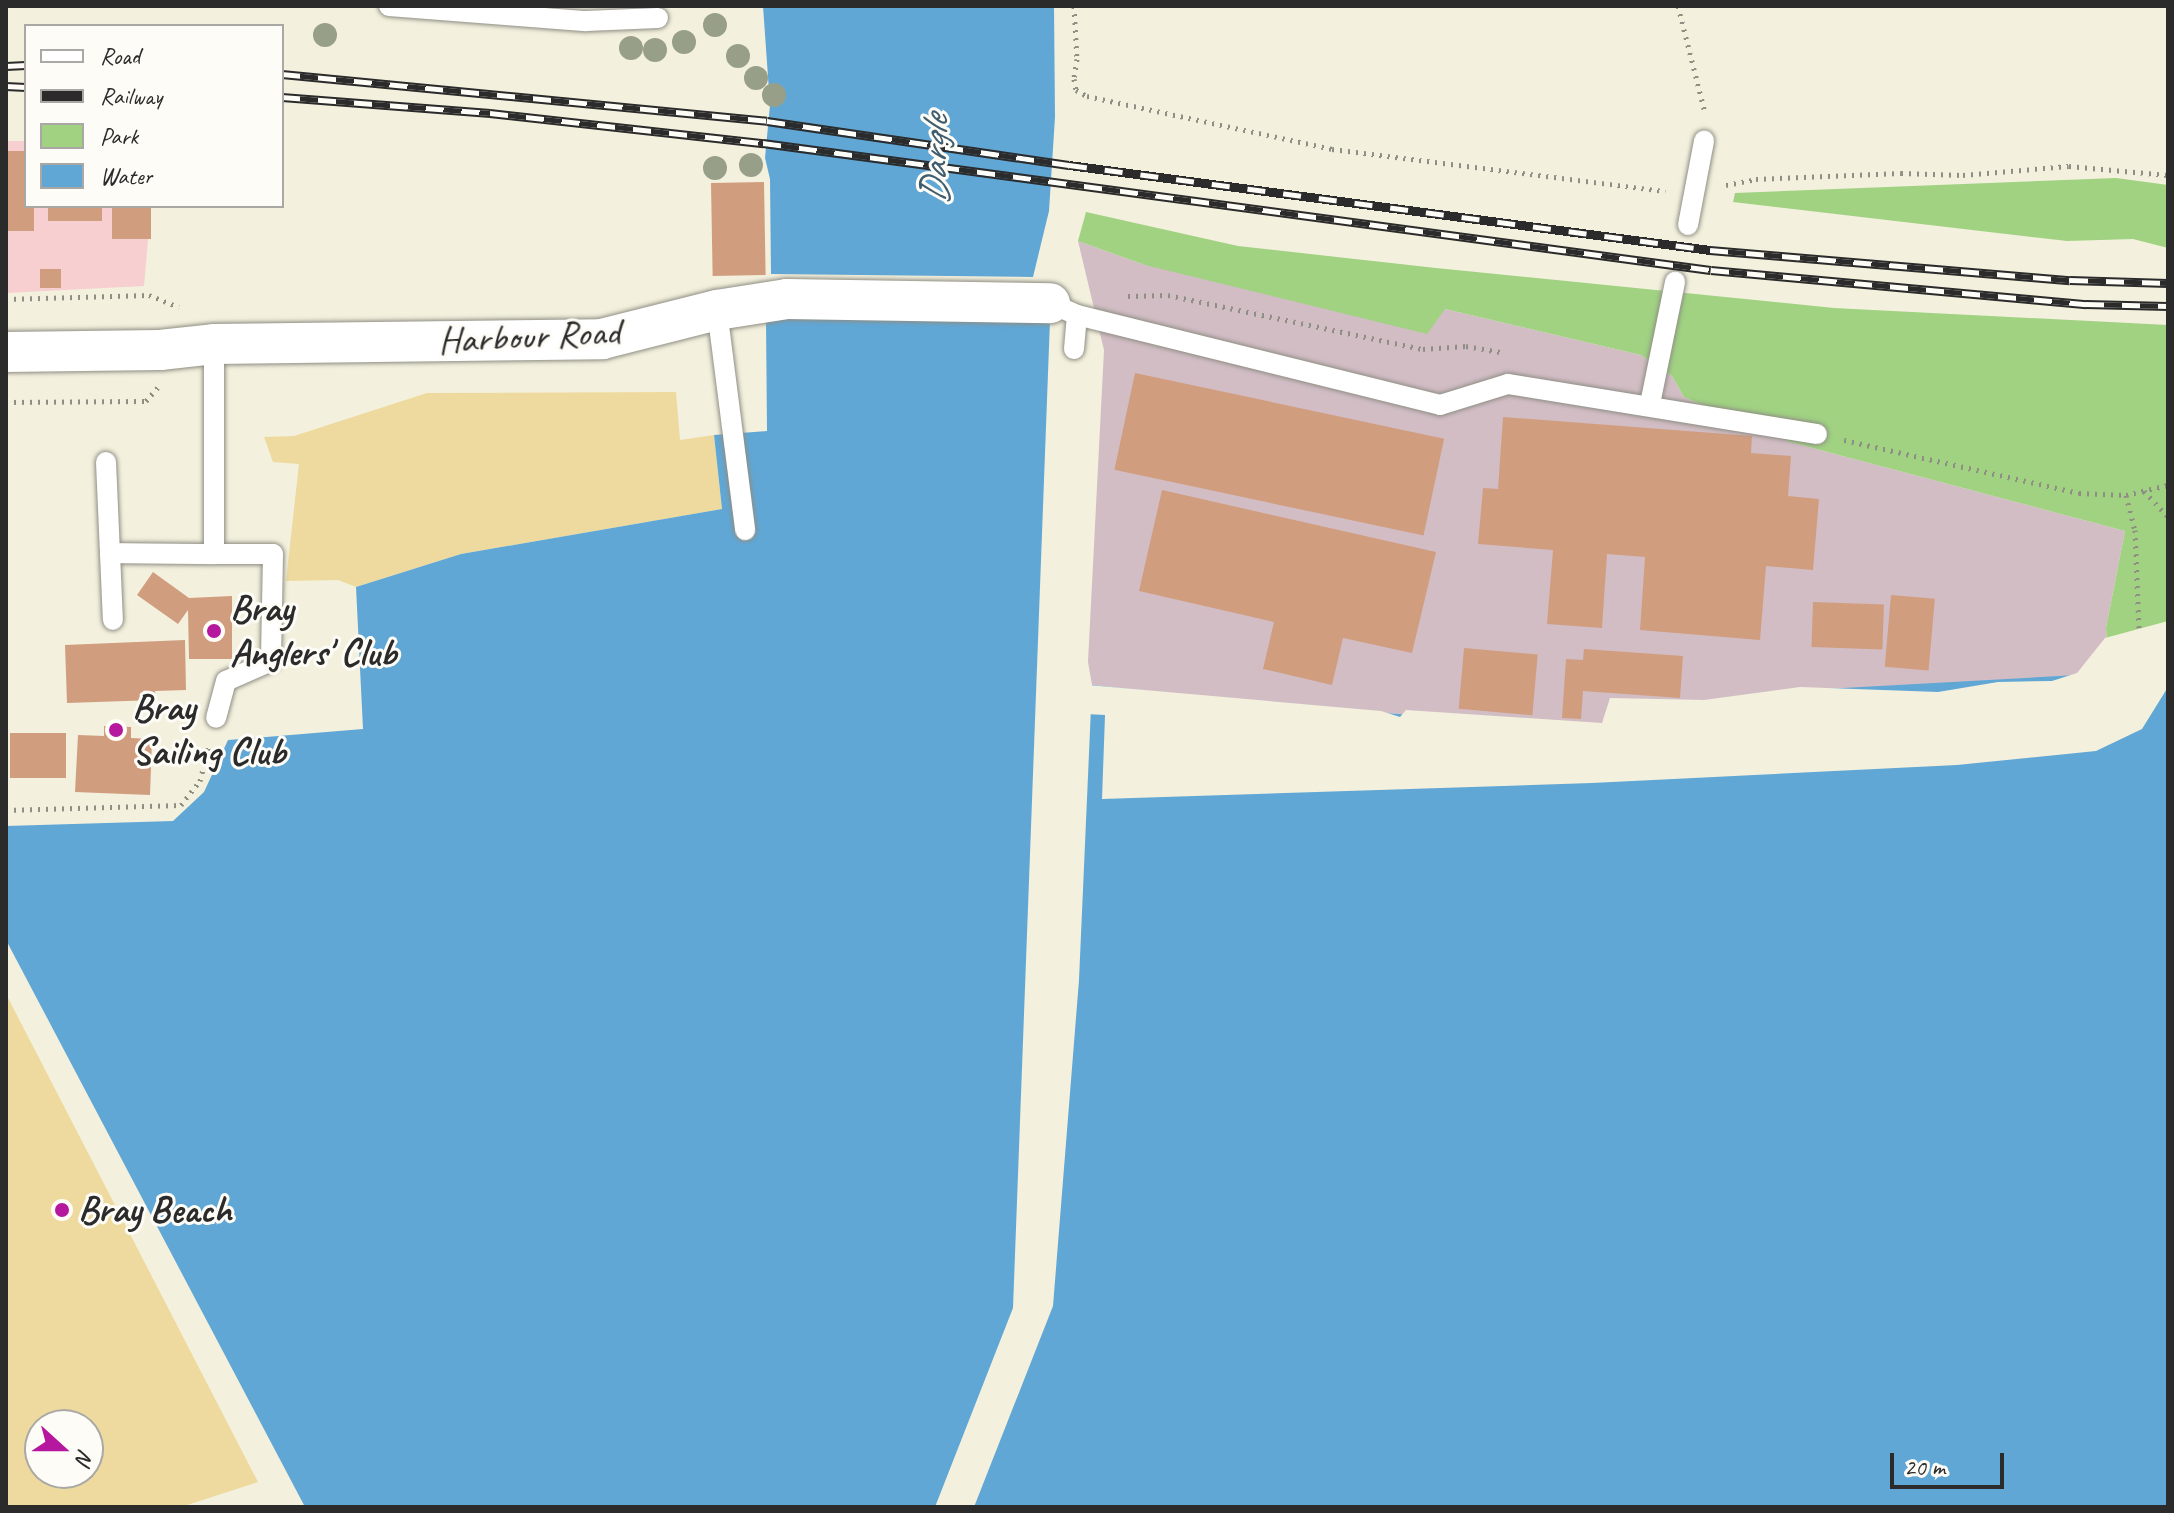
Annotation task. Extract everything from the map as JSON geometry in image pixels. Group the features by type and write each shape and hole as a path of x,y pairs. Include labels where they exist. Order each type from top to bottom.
{"street":[{"name":"Harbour Road","path":"6,352 160,350 214,344 602,339 717,310 787,299 1063,309"}],"lane":[{"path":"389,6 586,21 658,18"},
{"path":"1688,225 1704,141"},
{"path":"1650,404 1675,282"},
{"path":"1074,349 1063,309 1440,405 1508,384 1650,404 1817,434"},
{"path":"717,310 745,530"},
{"path":"214,344 214,554"},
{"path":"106,462 113,620"},
{"path":"110,553 273,554 271,661 226,681 216,718"}],"path":[{"path":"1074,6 1076,90 1087,96 1332,149 1658,191 1696,192 1756,179 1901,173 1963,175 2069,166 2168,175"},
{"path":"1678,6 1705,111 1704,141"},
{"path":"6,299 149,295 179,307"},
{"path":"1122,297 1168,295 1423,349 1466,346 1513,355"},
{"path":"6,402 146,401 157,392 159,383"},
{"path":"1817,434 2043,488 2126,495 2168,485"},
{"path":"2144,491 2168,517"},
{"path":"2126,495 2135,530 2139,629"},
{"path":"6,810 181,805 200,781 216,718"}],"shaded area":[{"path":"6,141 24,141 24,208 151,208 144,286 6,293"},
{"path":"1078,241 1145,265 1445,309 1641,355 1672,376 1684,397 1790,442 2125,531 2106,628 2107,642 2077,675 1605,727 1321,709 1092,685 1088,662 1104,350"}],"green space":[{"path":"2116,178 2168,185 2168,248 2133,239 2067,241 1733,202 1735,193"},
{"path":"1086,212 1238,246 1436,268 1834,308 2168,325 2168,625 2107,642 2106,628 2125,531 1790,442 1684,397 1672,376 1641,355 1445,309 1427,334 1145,265 1078,241"}],"sand":[{"path":"676,392 680,440 714,435 722,509 461,554 356,587 338,580 286,581 299,464 273,462 264,437 294,436 427,393"},
{"name":"Bray Beach","path":"6,994 258,1482 181,1507 6,1507"}],"water":[{"name":"Dargle","path":"763,6 1054,6 1055,117 1049,211 1033,277 771,274 770,179 765,158 770,105"},
{"path":"778,311 1050,320 1013,1308 935,1507 305,1507 6,940 6,826 173,821 204,792 228,740 363,729 356,587 461,554 722,509 714,435 767,431 766,320"},
{"path":"2168,625 2168,1507 974,1507 1053,1306 1079,980 1092,685 1321,709 1605,727 1703,704 1807,690 2077,675"}],"pier":[{"path":"2168,621 2168,687 2142,729 2096,751 1957,765 1592,783 1102,799 1105,715 1086,714 1088,685 1381,711 1400,717 1406,710 1602,723 1610,698 1704,700 1800,687 1938,692 1998,682 2052,681 2077,673 2105,638"}],"building":[{"path":"6,151 24,151 24,208 34,208 34,231 6,231"},
{"path":"764,182 766,275 713,276 711,183"},
{"path":"48,208 102,208 102,221 48,221"},
{"path":"112,208 151,208 151,239 112,239"},
{"path":"40,269 61,269 61,288 40,288"},
{"path":"1135,373 1444,439 1424,536 1114,470"},
{"path":"1503,417 1752,436 1751,453 1791,456 1788,496 1819,499 1813,570 1766,566 1760,640 1640,630 1645,557 1607,554 1602,628 1547,624 1553,550 1478,544 1483,488 1498,489"},
{"path":"1162,490 1436,552 1412,653 1343,638 1332,685 1263,669 1274,622 1139,591"},
{"path":"153,572 189,598 232,596 232,659 189,659 188,610 178,624 137,595"},
{"path":"1891,595 1935,599 1929,671 1885,667"},
{"path":"1813,602 1884,604 1882,649 1811,647"},
{"path":"185,640 186,690 155,691 156,700 67,703 65,645"},
{"path":"1464,648 1538,654 1532,715 1459,709"},
{"path":"1584,649 1683,656 1680,698 1583,691 1581,719 1562,718 1566,659 1583,660"},
{"path":"104,726 131,727 131,738 152,739 150,795 75,792 78,735 104,736"},
{"path":"10,733 66,733 66,778 10,778"}],"railway":[{"path":"6,66 24,65"},
{"path":"284,74 767,121 1069,165 1710,250 2070,280 2168,283"},
{"path":"6,86 24,87"},
{"path":"284,97 490,113 763,143 1711,270 2086,304 2168,306"}],"place":[{"name":"Bray Anglers' Club","path":"214,631"},
{"name":"Bray Sailing Club","path":"116,730"},
{"name":"Bray Beach","path":"62,1210"}]}
